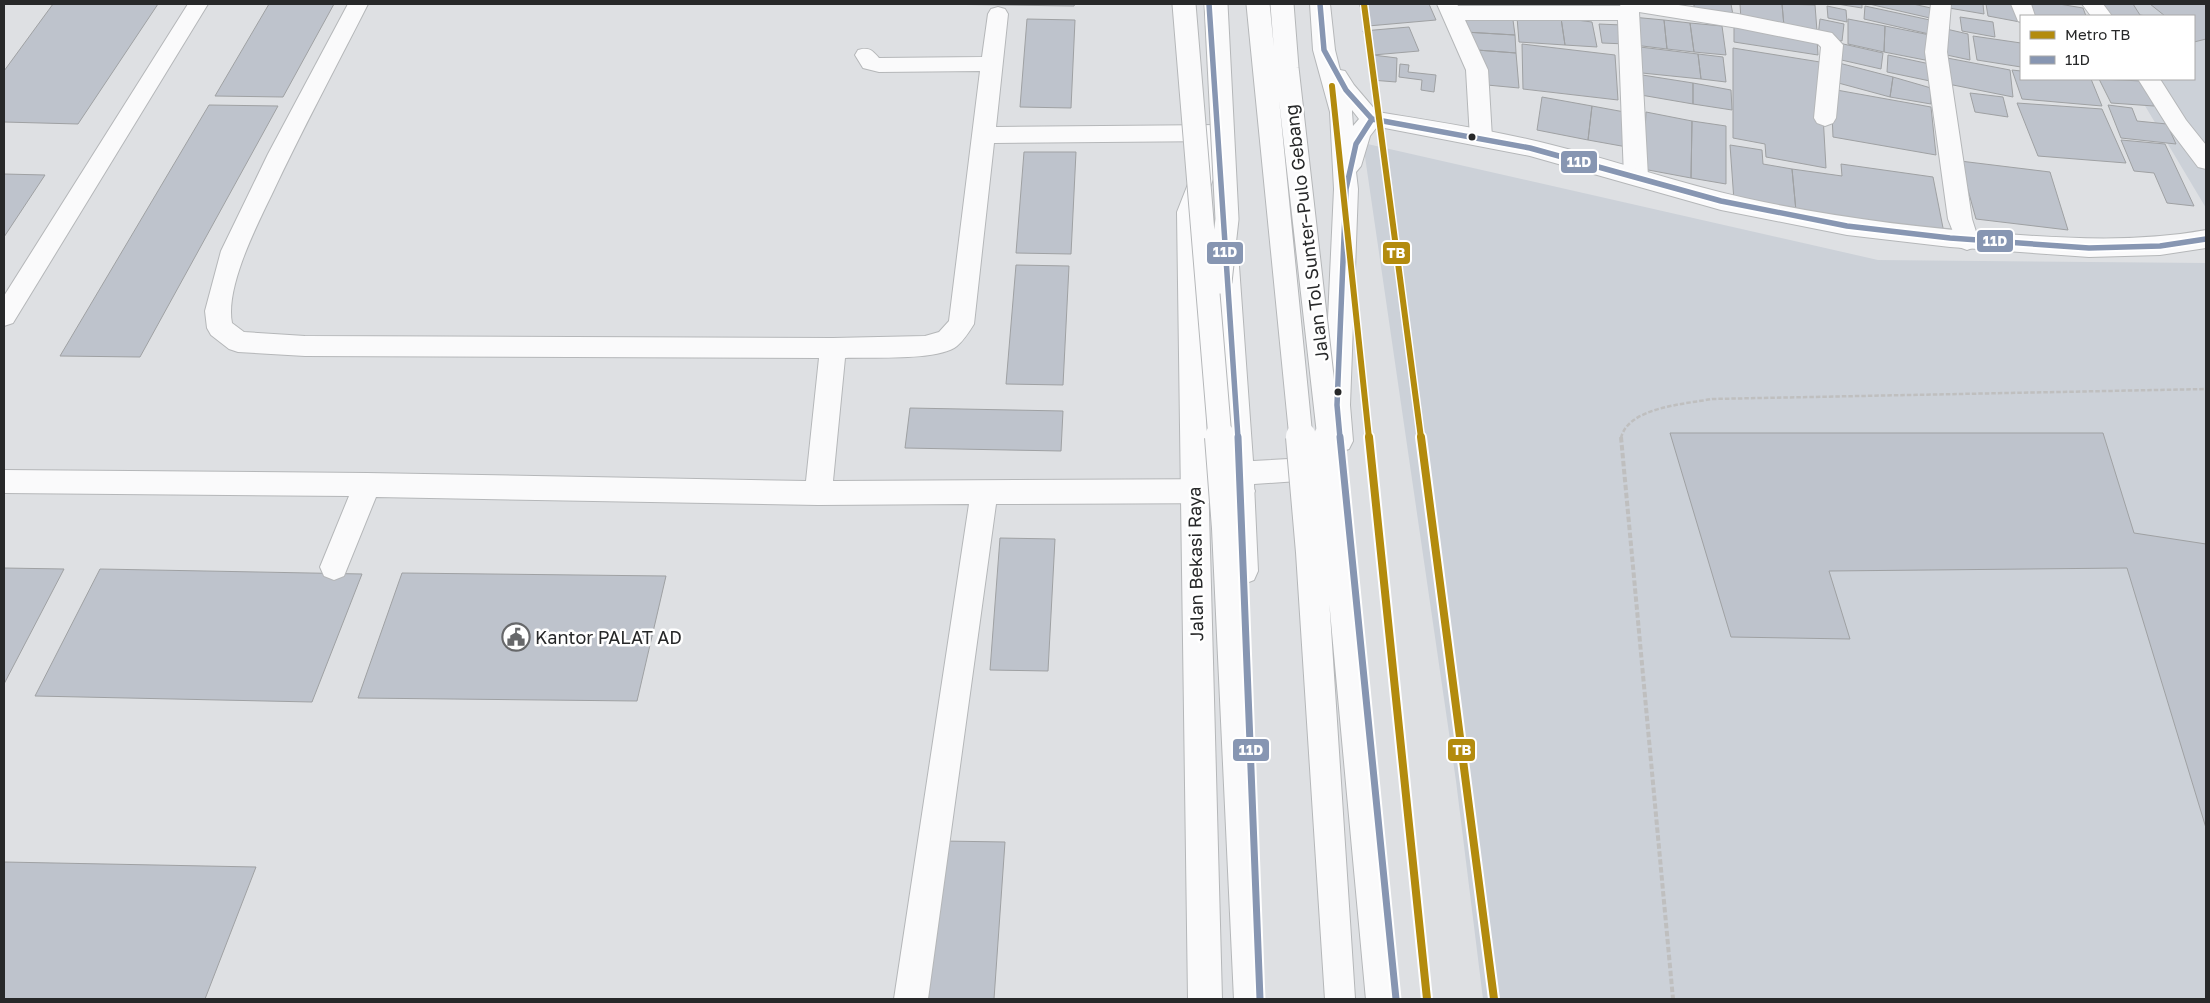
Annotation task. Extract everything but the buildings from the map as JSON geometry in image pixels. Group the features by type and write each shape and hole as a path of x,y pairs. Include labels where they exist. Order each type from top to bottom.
{"main road":[{"path":"4,316 198,4"},
{"path":"358,4 280,154 233,251 217,311 220,328 238,342 305,346 833,348 925,346 947,340 961,324 998,14"},
{"path":"1184,4 1228,528 1249,999"},
{"name":"Jalan Bekasi Raya","path":"1209,4 1219,133 1240,482 1260,999"},
{"path":"1212,320 1221,274 1226,219 1222,93 1216,4"},
{"path":"1258,4 1294,350 1310,542 1340,999"},
{"name":"Jalan Tol Sunter–Pulo Gebang","path":"1282,4 1290,97 1338,520 1381,999"},
{"path":"1320,4 1324,50 1341,112 1346,190"},
{"path":"1941,4 1936,52 1960,219 1967,241"},
{"path":"2092,4 2101,15"},
{"path":"1630,7 1636,177"},
{"path":"1481,138 1477,70 1449,8 1630,7 1738,13 1825,38 1832,45 1825,118"},
{"path":"1324,50 1346,90 1372,119 1481,138 1552,153 1712,199 1777,214 1902,234 1967,241 2110,247 2168,245 2206,239"},
{"path":"866,55 871,63 878,64 992,64"},
{"path":"2150,80 2178,125 2206,161"},
{"path":"1372,119 1360,133 1351,156 1346,190 1337,405 1396,999"},
{"path":"984,135 1219,133"},
{"name":"Jalan Bekasi Raya","path":"1205,999 1189,212 1219,133"},
{"path":"818,493 833,348"},
{"path":"4,482 367,484 818,493 1194,492 1240,482 1343,466"},
{"path":"334,567 367,484"},
{"path":"911,999 984,492"}],"path":[{"path":"1672,999 1621,436 1633,419 1660,408 1712,399 2206,389"}],"shaded area":[{"path":"2083,4 2206,4 2206,208 2130,80 2195,80 2195,15 2090,15"},
{"path":"1363,143 1878,260 2206,263 2206,999 1483,999 1456,781"}],"metro line":[{"name":"TB","path":"1364,4 1494,999"},
{"name":"TB","path":"1332,86 1427,999"}],"transit line":[{"name":"11D","path":"1209,4 1240,473 1260,999"},
{"name":"11D","path":"1320,4 1324,50 1346,90 1372,119"},
{"name":"11D","path":"1372,119 1356,144 1346,189 1337,405 1396,999"},
{"name":"11D","path":"1372,119 1530,148 1721,201 1847,226 1950,238 2089,248 2160,246 2206,239"}],"place":[{"name":"Kantor PALAT AD","path":"516,637"}]}
